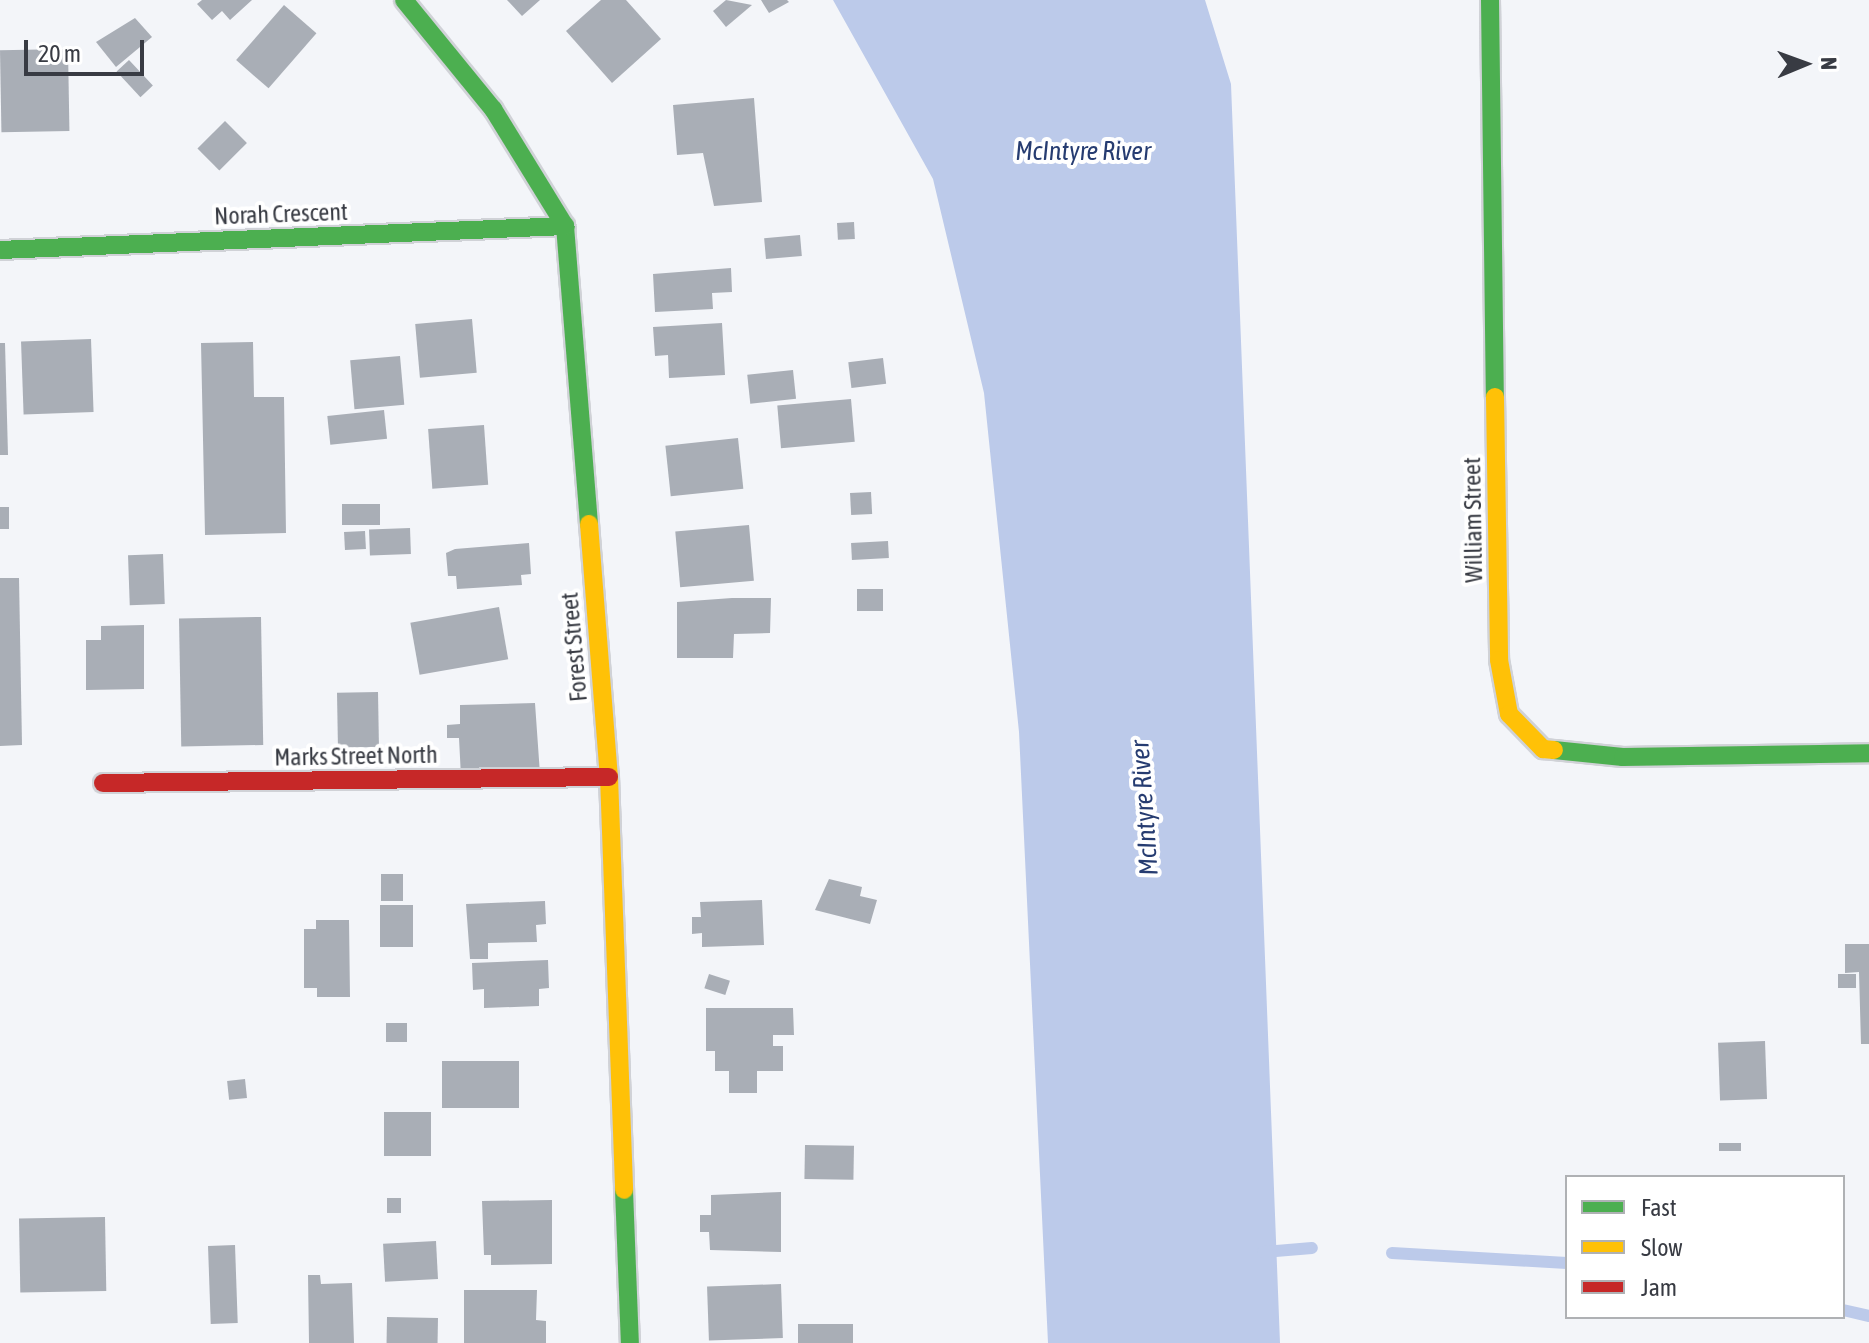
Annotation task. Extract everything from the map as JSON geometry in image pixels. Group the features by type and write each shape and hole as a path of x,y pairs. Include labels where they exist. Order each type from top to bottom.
{"street":[{"name":"Forest Street","path":"404,0 493,109 565,226 609,777 630,1343"},
{"name":"William Street","path":"1490,0 1499,660 1509,714 1543,749 1623,757 1869,753"},
{"name":"Norah Crescent","path":"0,250 565,226"},
{"name":"Marks Street North","path":"103,783 609,777"}],"water":[{"name":"McIntyre River","path":"833,0 1205,0 1231,84 1280,1343 1048,1343 1019,732 984,393 933,179"}],"building":[{"path":"202,0 252,0 230,20 222,11 212,20 197,4"},
{"path":"507,0 540,0 522,16"},
{"path":"601,0 626,0 661,39 612,83 566,31"},
{"path":"726,0 752,5 726,27 713,11"},
{"path":"761,0 787,0 789,2 769,13"},
{"path":"284,5 316,33 269,88 236,60"},
{"path":"135,18 152,37 116,67 96,42"},
{"path":"68,49 69,131 1,132 0,50"},
{"path":"129,60 153,86 140,97 117,72"},
{"path":"754,98 762,202 714,206 703,153 677,155 673,105"},
{"path":"225,121 247,143 219,170 197,149"},
{"path":"854,222 855,239 838,240 837,223"},
{"path":"800,235 802,256 766,259 764,238"},
{"path":"731,268 732,292 712,293 713,309 655,312 653,274"},
{"path":"472,319 477,373 420,378 415,324"},
{"path":"722,323 725,375 669,378 668,355 655,356 653,327"},
{"path":"91,339 94,412 24,414 21,341"},
{"path":"253,342 254,397 284,397 286,533 205,535 201,343"},
{"path":"0,343 5,343 8,455 0,455"},
{"path":"400,356 404,405 354,409 350,360"},
{"path":"883,358 886,384 851,388 848,362"},
{"path":"793,370 796,399 750,404 747,375"},
{"path":"851,399 855,442 781,448 777,405"},
{"path":"384,410 387,439 330,445 327,416"},
{"path":"484,425 488,485 432,489 428,429"},
{"path":"738,438 743,489 671,496 665,446"},
{"path":"871,492 872,514 851,515 850,493"},
{"path":"342,504 380,504 380,525 342,525"},
{"path":"0,507 9,507 9,529 0,529"},
{"path":"749,525 754,581 680,587 675,531"},
{"path":"410,528 411,554 370,555 369,529"},
{"path":"365,531 366,549 345,550 344,532"},
{"path":"888,541 889,558 852,560 851,543"},
{"path":"529,543 531,574 521,575 522,585 457,589 456,576 448,576 446,553 455,549"},
{"path":"163,554 165,604 130,605 128,555"},
{"path":"0,578 19,578 22,745 0,746"},
{"path":"857,589 883,589 883,611 857,611"},
{"path":"771,598 770,633 734,634 733,658 677,658 677,602"},
{"path":"499,607 508,659 420,675 410,623"},
{"path":"261,617 263,745 181,746 179,618"},
{"path":"144,625 144,689 86,690 86,640 101,640 101,626"},
{"path":"378,692 379,747 338,748 337,693"},
{"path":"535,703 540,774 461,777 459,738 447,738 447,725 460,724 460,705"},
{"path":"381,874 403,874 403,901 381,901"},
{"path":"829,879 862,887 860,896 877,900 870,924 815,910"},
{"path":"762,900 764,945 702,947 702,933 692,934 692,917 701,917 700,902"},
{"path":"545,901 546,924 536,925 537,942 488,943 488,959 470,959 466,904"},
{"path":"380,905 413,905 413,947 380,947"},
{"path":"316,920 349,920 350,997 317,997 317,988 304,988 304,929 316,929"},
{"path":"1845,944 1869,944 1869,1044 1861,1044 1859,972 1845,973"},
{"path":"548,960 549,988 539,989 539,1006 484,1008 484,989 473,990 472,963"},
{"path":"709,974 730,981 725,995 704,988"},
{"path":"1838,974 1856,974 1856,988 1838,988"},
{"path":"706,1008 793,1008 794,1035 773,1035 773,1046 783,1046 783,1071 757,1071 757,1093 729,1093 729,1071 715,1071 715,1051 706,1051"},
{"path":"386,1023 407,1023 407,1042 386,1042"},
{"path":"1765,1041 1767,1099 1720,1101 1718,1043"},
{"path":"442,1061 519,1061 519,1108 442,1108"},
{"path":"245,1079 247,1098 229,1100 227,1081"},
{"path":"384,1112 431,1112 431,1156 384,1156"},
{"path":"1719,1143 1741,1143 1741,1151 1719,1151"},
{"path":"805,1145 854,1146 853,1180 804,1179"},
{"path":"781,1192 781,1252 710,1250 709,1232 700,1232 700,1215 711,1215 711,1195"},
{"path":"387,1198 401,1198 401,1213 387,1213"},
{"path":"552,1200 552,1264 491,1265 491,1255 484,1255 482,1201"},
{"path":"105,1217 106,1291 20,1292 19,1219"},
{"path":"436,1241 438,1279 385,1282 383,1244"},
{"path":"235,1245 238,1323 211,1324 208,1246"},
{"path":"308,1275 320,1275 321,1284 352,1283 354,1343 309,1343"},
{"path":"781,1284 783,1338 709,1341 707,1287"},
{"path":"464,1290 537,1290 536,1320 546,1321 546,1343 464,1343"},
{"path":"387,1317 438,1318 438,1343 387,1343"},
{"path":"798,1324 853,1324 853,1343 798,1343"}],"waterway":[{"path":"1263,1252 1312,1248"},
{"path":"1392,1253 1565,1263"},
{"path":"1845,1310 1869,1316"}],"traffic: fast":[{"path":"404,0 493,109 565,226 589,524"},
{"path":"1490,0 1495,397"},
{"path":"0,250 565,226"},
{"path":"1554,750 1623,757 1869,753"},
{"path":"624,1190 630,1343"}],"traffic: slow":[{"path":"1495,397 1499,660 1509,714 1543,749 1554,750"},
{"path":"589,524 609,777 624,1190"}],"traffic: jam":[{"path":"103,783 609,777"}]}
